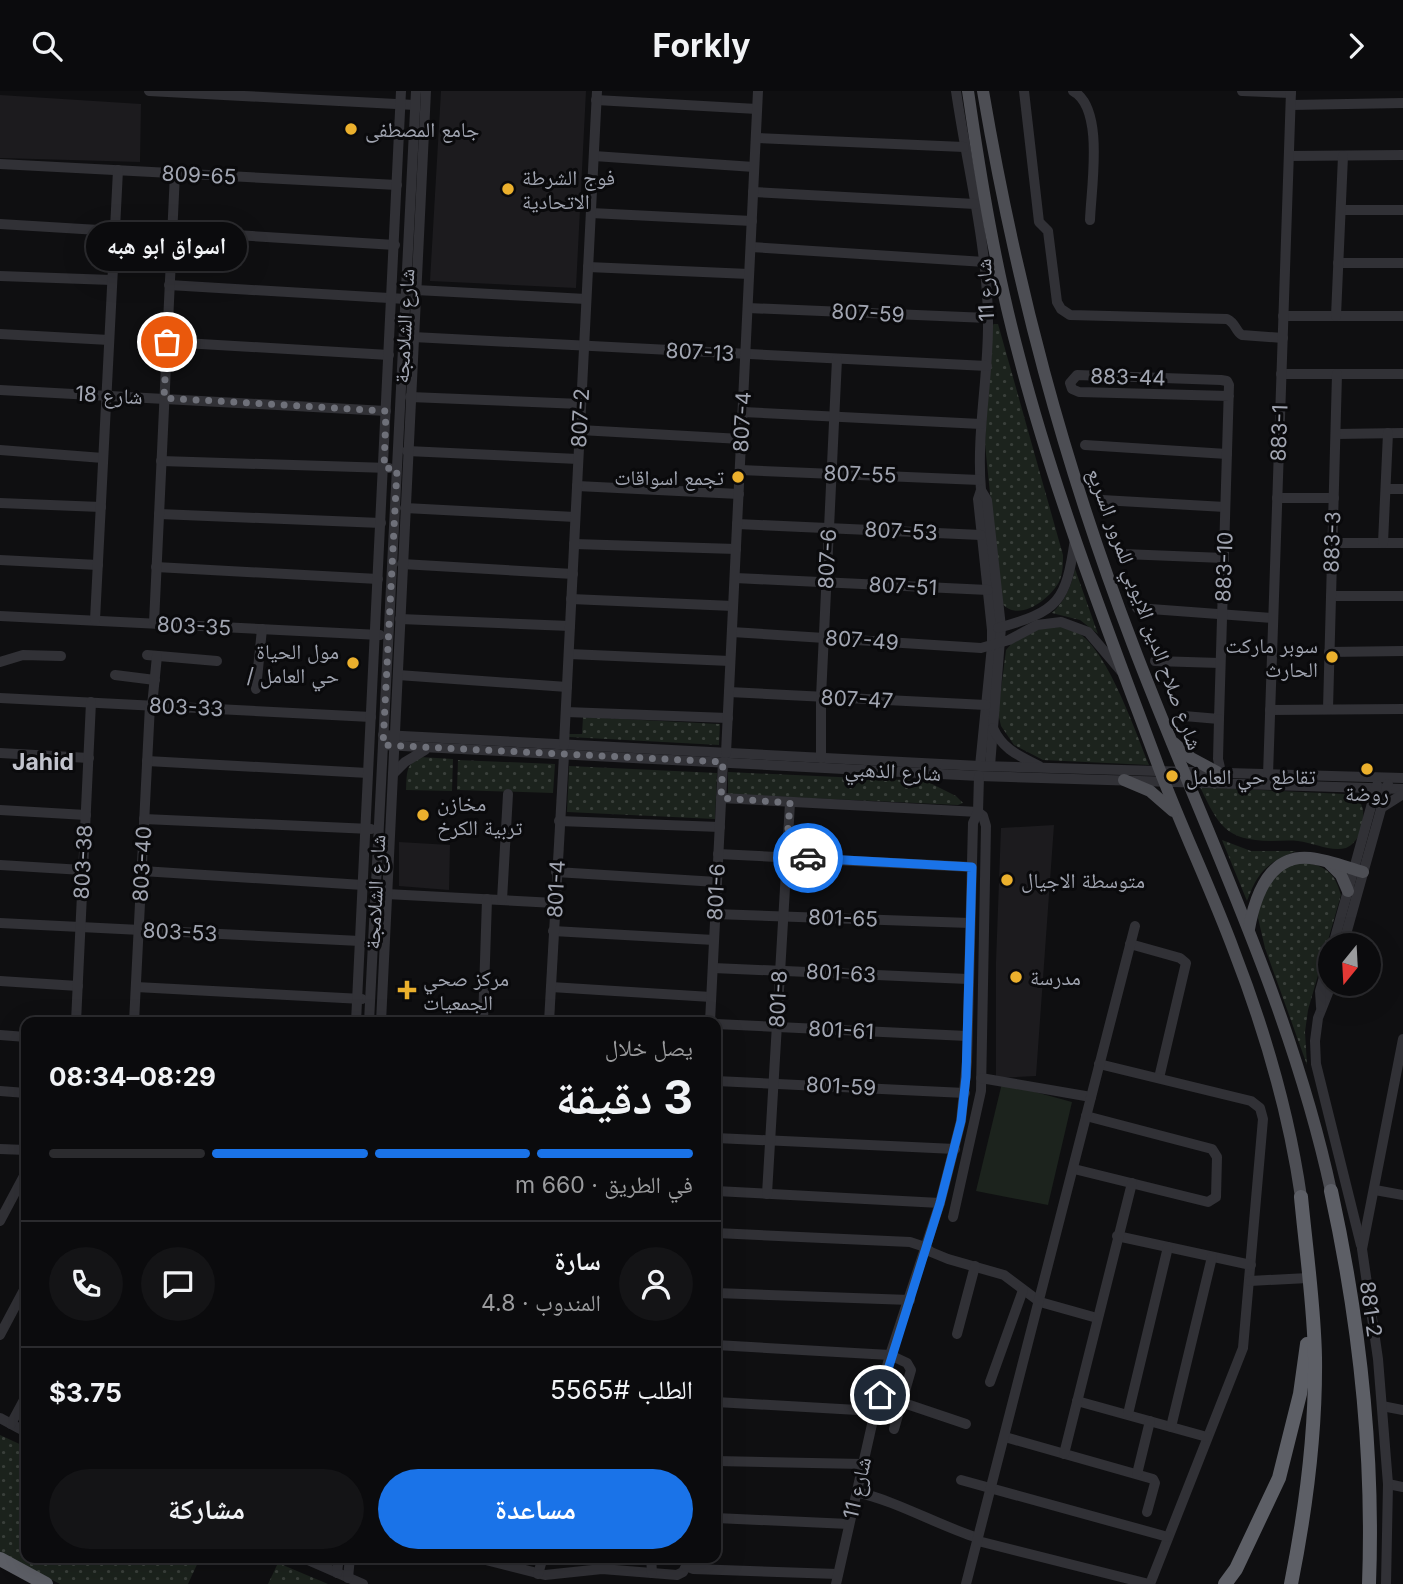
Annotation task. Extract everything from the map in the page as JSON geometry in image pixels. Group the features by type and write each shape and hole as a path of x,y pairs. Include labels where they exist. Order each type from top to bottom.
{"highway":[{"name":"شارع صلاح الدين الايوبي للمرور السريع","path":"1331,1191 1358,1344 1368,1467 1369,1584"},
{"name":"شارع صلاح الدين الايوبي للمرور السريع","path":"1291,1584 1305,1509 1313,1427 1315,1363 1301,1198"},
{"path":"1225,1584 1236,1569 1279,1478 1302,1384 1311,1311"},
{"path":"0,1559 46,1584"},
{"path":"0,1569 31,1584"}],"main road":[{"name":"شارع صلاح الدين الايوبي للمرور السريع","path":"968,91 979,177 1019,358 1075,538 1162,775 1234,951 1268,1049 1288,1122 1301,1198"},
{"name":"شارع صلاح الدين الايوبي للمرور السريع","path":"983,91 1015,258 1072,474 1131,641 1249,929 1301,1078 1331,1191"},
{"path":"1168,735 1191,758 1219,772"},
{"path":"1124,780 1138,784 1156,795 1172,809 1180,821"},
{"path":"1312,851 1360,867"},
{"path":"1249,929 1261,887 1276,868 1300,858 1360,867"},
{"path":"1329,863 1341,875 1348,891"}],"street":[{"path":"149,91 415,104"},
{"path":"355,1017 401,91"},
{"name":"شارع الشلامجة","path":"369,1017 416,91"},
{"name":"شارع الشلامجة","path":"381,1017 426,91"},
{"name":"807-4","path":"724,757 758,91"},
{"name":"شارع 11","path":"956,91 985,262 987,366 978,499 988,590 997,629"},
{"path":"1024,91 1039,222 1048,231 1056,299 1061,309 1070,315 1227,319 1234,323 1242,335 1283,338"},
{"path":"1073,91 1080,95 1088,106 1093,130 1090,220"},
{"path":"1242,91 1291,92"},
{"name":"883-1","path":"1268,775 1291,92"},
{"path":"597,96 757,109"},
{"name":"807-2","path":"564,750 597,96"},
{"path":"1291,105 1403,103"},
{"path":"756,138 964,147"},
{"path":"1289,156 1403,155"},
{"path":"594,156 754,167"},
{"path":"1336,316 1343,156"},
{"name":"809-65","path":"0,164 397,184"},
{"path":"95,621 118,170"},
{"path":"153,624 175,173"},
{"path":"753,192 975,204"},
{"path":"1340,210 1403,210"},
{"path":"591,213 752,221"},
{"path":"0,224 115,231"},
{"path":"172,231 395,245"},
{"path":"751,247 985,262"},
{"path":"1338,263 1403,263"},
{"path":"588,267 749,274"},
{"path":"0,276 112,280"},
{"path":"169,285 406,299"},
{"path":"416,290 586,299"},
{"name":"807-59","path":"748,307 988,318"},
{"path":"1283,316 1403,316"},
{"path":"0,334 109,340"},
{"name":"807-13","path":"413,337 987,366"},
{"path":"167,342 389,355"},
{"name":"807-6","path":"821,758 821,697 837,359"},
{"path":"1281,374 1403,374"},
{"name":"883-3","path":"1328,709 1337,374"},
{"name":"883-44","path":"1227,381 1077,375 1070,383 1072,389 1079,392 1229,396"},
{"name":"883-10","path":"1219,772 1217,759 1229,396 1227,381"},
{"name":"شارع 18","path":"0,390 386,411"},
{"path":"410,397 581,404"},
{"path":"743,412 981,424"},
{"path":"580,430 741,439"},
{"path":"1383,543 1388,433"},
{"path":"1336,434 1403,433"},
{"path":"1085,445 1227,454"},
{"path":"0,450 103,458"},
{"path":"407,451 578,459"},
{"path":"161,461 397,469"},
{"name":"807-55","path":"740,470 832,473 980,485"},
{"name":"شارع 11","path":"980,485 986,501 997,629 993,728 983,769"},
{"path":"577,486 739,494"},
{"path":"1386,489 1403,489"},
{"path":"1277,498 1334,499"},
{"path":"1102,500 1226,507"},
{"path":"0,503 101,507"},
{"path":"405,508 575,517"},
{"path":"159,514 381,523"},
{"name":"807-53","path":"737,524 829,526 981,535"},
{"path":"997,629 1035,617 1058,599 1069,579 1075,538"},
{"path":"1332,543 1403,543"},
{"path":"574,544 736,549"},
{"path":"1123,554 1224,558"},
{"path":"0,559 98,565"},
{"path":"402,564 573,574"},
{"path":"156,567 378,579"},
{"name":"807-51","path":"734,578 988,590"},
{"path":"1331,596 1403,596"},
{"path":"571,599 733,606"},
{"path":"1137,608 1273,618"},
{"name":"803-35","path":"0,616 388,635"},
{"path":"400,619 570,627"},
{"path":"997,645 1043,623 1068,623 1088,632 1125,675"},
{"path":"256,689 262,629"},
{"name":"807-49","path":"732,632 981,648 997,645"},
{"name":"شارع 11","path":"837,1579 875,1411 890,1355 940,1203 955,1149 965,1093 973,823 978,812 986,705 997,645"},
{"path":"1329,652 1403,651"},
{"path":"0,661 23,655 61,656"},
{"name":"803-40","path":"134,1017 147,761 155,680 152,655 217,661"},
{"path":"569,655 730,661"},
{"path":"1155,661 1220,663"},
{"path":"115,675 155,680"},
{"path":"397,675 567,687"},
{"name":"807-47","path":"729,692 986,705"},
{"name":"803-33","path":"0,698 371,717"},
{"name":"803-38","path":"76,1017 91,702"},
{"path":"1270,710 1403,709"},
{"path":"566,712 728,718"},
{"path":"1184,716 1219,719"},
{"path":"993,728 1009,750 1042,768"},
{"name":"شارع الذهبي","path":"383,740 983,769 1042,768 1403,791"},
{"name":"شارع الذهبي","path":"395,741 428,748 564,750"},
{"path":"393,775 412,757 428,748"},
{"name":"801-4","path":"549,1017 564,750"},
{"path":"0,753 89,758"},
{"name":"شارع الذهبي","path":"724,757 821,758 1124,780 1162,775"},
{"name":"801-6","path":"710,1017 724,757"},
{"path":"147,761 368,773"},
{"name":"شارع الذهبي","path":"1185,776 1219,772 1403,778"},
{"path":"1346,933 1369,818 1384,777"},
{"path":"1351,789 1367,804 1369,818"},
{"path":"1336,933 1348,891 1360,867 1381,808 1381,789"},
{"path":"1381,808 1403,791"},
{"path":"502,900 508,794"},
{"path":"721,798 978,812 985,819 981,1078 976,1119 953,1217"},
{"name":"801-8","path":"767,1194 790,803"},
{"path":"0,810 86,815"},
{"path":"144,819 378,829"},
{"path":"559,821 720,827"},
{"path":"718,854 972,867"},
{"path":"0,866 83,870"},
{"path":"142,871 363,885"},
{"path":"556,872 717,881"},
{"path":"386,894 555,904"},
{"path":"483,1017 487,899"},
{"name":"801-65","path":"715,914 970,923"},
{"name":"803-53","path":"0,923 360,941"},
{"path":"966,1584 1135,926"},
{"path":"554,931 714,940"},
{"path":"1130,944 1180,958 1186,964 1159,1079"},
{"name":"801-63","path":"713,968 968,979"},
{"path":"0,981 78,986"},
{"path":"136,987 370,999"},
{"path":"551,987 711,997"},
{"path":"1320,996 1321,1007"},
{"path":"1326,996 1316,1029 1316,1064 1362,1249"},
{"name":"801-61","path":"721,1024 967,1036"},
{"path":"0,1035 21,1037"},
{"name":"881-2","path":"1386,1584 1388,1484 1373,1312 1362,1249 1403,1038"},
{"path":"967,1062 982,1062"},
{"path":"856,1492 879,1497 944,1527 978,1539 1149,1584 1243,1348 1263,1119 1260,1108 1251,1101 1099,1064"},
{"path":"981,1078 1091,1097"},
{"name":"801-59","path":"721,1081 965,1093"},
{"path":"0,1091 21,1093"},
{"path":"1074,1169 1210,1202 1216,1197 1216,1154 1207,1147 1086,1117"},
{"path":"721,1139 955,1149"},
{"path":"0,1149 21,1150"},
{"path":"0,1221 21,1181"},
{"path":"1064,1454 1132,1183"},
{"path":"1375,1190 1403,1195"},
{"path":"721,1191 940,1203"},
{"path":"721,1233 910,1242 948,1259 1004,1275 1040,1302 1097,1318"},
{"path":"1117,1236 1251,1265"},
{"path":"1128,1414 1168,1247"},
{"path":"1171,1427 1212,1257"},
{"path":"957,1333 975,1266"},
{"path":"1250,1281 1308,1278"},
{"path":"990,1382 1023,1290"},
{"path":"721,1293 910,1300"},
{"path":"0,1335 21,1295"},
{"path":"721,1345 890,1355 910,1365 911,1370 894,1429"},
{"path":"880,1395 966,1423"},
{"path":"1077,1401 1207,1437"},
{"path":"721,1402 875,1411"},
{"path":"11,1424 21,1405"},
{"path":"1382,1406 1403,1410"},
{"path":"0,1418 21,1429"},
{"path":"1137,1474 1150,1421"},
{"path":"1005,1437 1153,1479 1155,1481 1147,1512"},
{"path":"721,1461 863,1464"},
{"path":"961,1480 1168,1537"},
{"path":"1388,1484 1403,1487"},
{"path":"721,1518 849,1524"},
{"path":"314,1563 363,1584"},
{"path":"337,1573 338,1563"},
{"path":"348,1578 349,1563"},
{"path":"497,1563 538,1574 598,1569 652,1573 693,1569 837,1579"},
{"path":"538,1574 541,1563"},
{"path":"651,1563 652,1573"}],"shaded area":[{"path":"441,91 586,91 576,288 430,281"},
{"path":"0,95 141,104 140,162 0,158"},
{"path":"998,324 1063,555 1059,582 1048,596 1032,607 1015,611 1001,602 985,444 991,326"},
{"path":"1075,569 1098,634 1080,620 1052,613 1067,593"},
{"path":"1042,626 1063,627 1075,631 1087,639 1098,653 1119,691 1149,765 1043,760 1014,745 1001,726 998,713 1006,650 1012,643"},
{"path":"583,717 720,724 719,745 569,737 569,734 582,734"},
{"path":"420,757 453,759 452,791 406,790 409,767"},
{"path":"458,760 555,764 553,793 457,790"},
{"path":"569,766 717,773 715,819 567,812"},
{"path":"728,772 926,781 956,796 963,803 958,805 728,794"},
{"path":"1200,787 1345,794 1356,798 1362,806 1362,827 1351,845 1340,849 1298,841 1243,838 1233,834 1219,821"},
{"path":"1054,825 1036,1076 996,1078 996,962 1001,828"},
{"path":"1222,840 1251,851 1296,851 1265,869 1255,882 1247,901"},
{"path":"399,842 450,845 449,890 399,886"},
{"path":"1299,861 1315,865 1331,874 1341,895 1330,933 1318,933 1318,975 1305,1032 1307,1065 1265,948 1258,918 1259,906 1274,873"},
{"path":"1002,1083 1072,1102 1048,1205 976,1191"},
{"path":"0,1435 21,1445 21,1563 198,1563 188,1584 60,1584 0,1553"},
{"path":"278,1563 328,1584 268,1584"}],"way so far":[{"path":"167,342 164,398 386,411 384,468 397,469 383,745 723,762 721,798 790,803 786,856 808,858"}],"place":[{"name":"جامع المصطفى","path":"351,129"},
{"name":"فوج الشرطة الاتحادية","path":"508,189"},
{"name":"اسواق ابو هبه","path":"167,342"},
{"name":"تجمع اسواقات","path":"738,477"},
{"name":"سوبر ماركت الحارث","path":"1332,657"},
{"name":"مول الحياة / حي العامل","path":"353,663"},
{"name":"روضة","path":"1367,769"},
{"name":"تقاطع حي العامل","path":"1172,776"},
{"name":"مخازن تربية الكرخ","path":"423,815"},
{"name":"متوسطة الاجيال","path":"1007,880"},
{"name":"مدرسة","path":"1016,977"},
{"name":"مركز صحي الجمعيات","path":"407,990"}],"district":[{"name":"Jahid","path":"43,762"}],"route":[{"path":"808,858 972,867 966,1077 961,1121 940,1203 890,1355 880,1395"}]}
